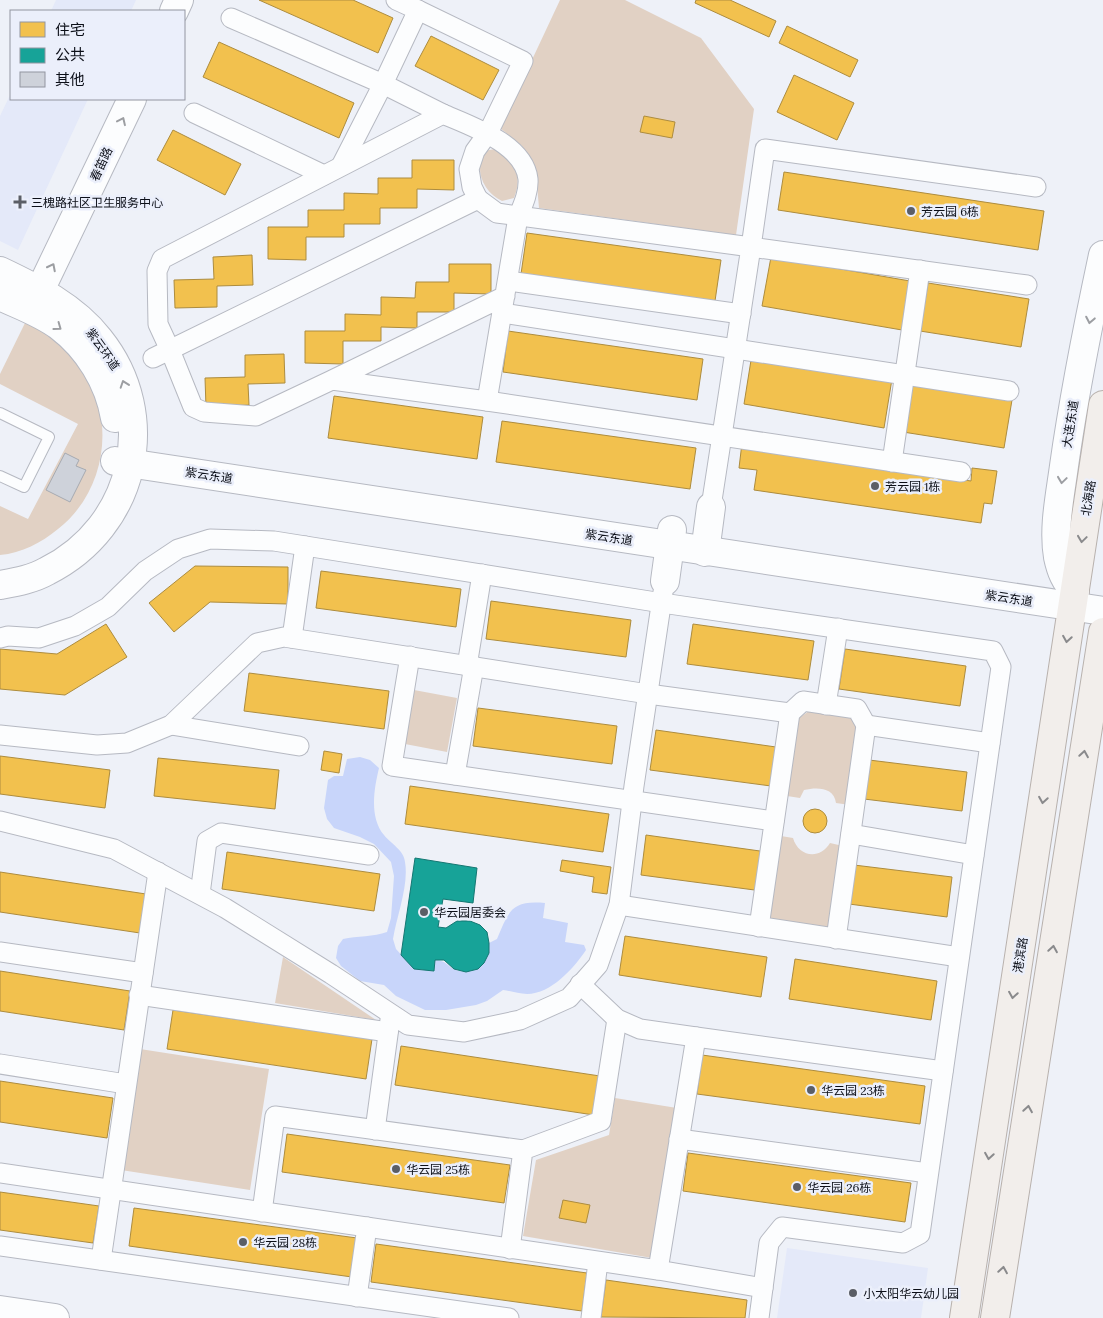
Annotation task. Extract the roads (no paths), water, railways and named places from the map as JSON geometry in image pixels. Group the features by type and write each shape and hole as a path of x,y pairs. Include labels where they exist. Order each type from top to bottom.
{"main road":[{"name":"北海路","path":"1073,599 1103,405"},
{"name":"港滨路","path":"964,1318 1073,599"},
{"path":"995,1318 1103,632"}],"street":[{"path":"396,0 523,60 488,133 475,151 469,169 472,187 478,199 497,213 1026,285"},
{"path":"342,166 418,10"},
{"path":"231,18 488,133 519,156 528,179 525,200 518,217 487,401"},
{"name":"春笛路","path":"22,297 112,100"},
{"name":"春笛路","path":"22,297 131,100"},
{"path":"194,112 324,175"},
{"path":"443,114 162,259 157,271 158,324 193,408 204,412 256,416 505,297 741,314"},
{"path":"707,544 765,149 1036,187"},
{"path":"153,358 478,199"},
{"name":"大连东道","path":"1073,599 1061,572 1058,556 1057,526 1070,421 1103,255"},
{"path":"892,462 920,270"},
{"name":"紫云环道","path":"0,271 22,297 72,337 85,351 98,370 114,409 126,458 113,493 112,512 92,537 64,562 46,572 0,585"},
{"path":"505,297 735,348 1009,391"},
{"path":"332,380 487,401 722,438 961,472"},
{"name":"紫云东道","path":"126,458 172,463 1073,599 1103,611"},
{"path":"113,493 141,475 158,471 172,463"},
{"name":"紫云环道","path":"0,570 36,560 61,543 113,493"},
{"path":"0,821 114,849 225,908 408,1025 464,1032 520,1020 569,998 598,965 619,905 632,801 671,538"},
{"path":"0,638 8,636 39,638 75,626 108,607 145,571 178,549 210,539 274,541 482,574 664,592 838,628 992,651 1000,667 920,1234 903,1242 782,1227 769,1243 758,1318"},
{"path":"292,638 306,546"},
{"path":"455,775 482,574"},
{"name":"紫云东道","path":"1073,599 1103,594"},
{"path":"826,705 838,628"},
{"path":"0,735 98,745 127,743 171,725 257,643 284,637 648,694 790,713"},
{"path":"410,656 392,766 774,821"},
{"path":"760,927 790,713 803,701 857,709 866,725 836,938"},
{"path":"171,725 299,746"},
{"path":"866,725 990,743"},
{"path":"200,894 207,841 221,833 369,855"},
{"path":"851,834 974,855"},
{"path":"101,1260 158,872"},
{"path":"619,905 959,957"},
{"path":"0,952 143,973"},
{"path":"580,984 616,1019 640,1029 943,1071"},
{"path":"140,995 388,1032"},
{"path":"374,1130 391,1014"},
{"path":"262,1212 275,1116 523,1150 601,1121 616,1019"},
{"path":"658,1270 696,1037"},
{"path":"0,1064 126,1084"},
{"path":"679,1139 928,1173"},
{"path":"510,1249 523,1150"},
{"path":"0,1173 658,1270 763,1288"},
{"path":"357,1297 367,1227"},
{"path":"0,1246 509,1318"},
{"path":"591,1318 598,1262"},
{"path":"0,1310 55,1318"}],"lane":[{"path":"0,413 49,437 24,487 0,476"}],"water":[{"path":"360,757 370,760 379,768 374,794 376,820 384,835 400,851 404,858 405,880 393,939 396,949 414,969 434,971 435,960 442,961 456,970 470,971 476,969 484,962 489,943 497,939 508,915 513,909 525,903 545,903 543,918 568,923 565,942 584,945 586,950 561,979 545,990 536,993 524,994 503,990 487,1001 476,1005 446,1010 425,1010 396,996 384,985 360,981 341,966 336,958 338,946 343,939 387,932 391,918 394,876 391,862 374,844 334,828 327,819 324,808 328,780 334,776 343,776 347,759"}],"place":[{"name":"三槐路社区卫生服务中心","path":"20,202"},
{"name":"芳云园 6栋","path":"911,211"},
{"name":"芳云园 1栋","path":"875,486"},
{"name":"华云园居委会","path":"424,912"},
{"name":"华云园 23栋","path":"811,1090"},
{"name":"华云园 25栋","path":"396,1169"},
{"name":"华云园 26栋","path":"797,1187"},
{"name":"华云园 28栋","path":"243,1242"},
{"name":"小太阳华云幼儿园","path":"853,1293"}]}
